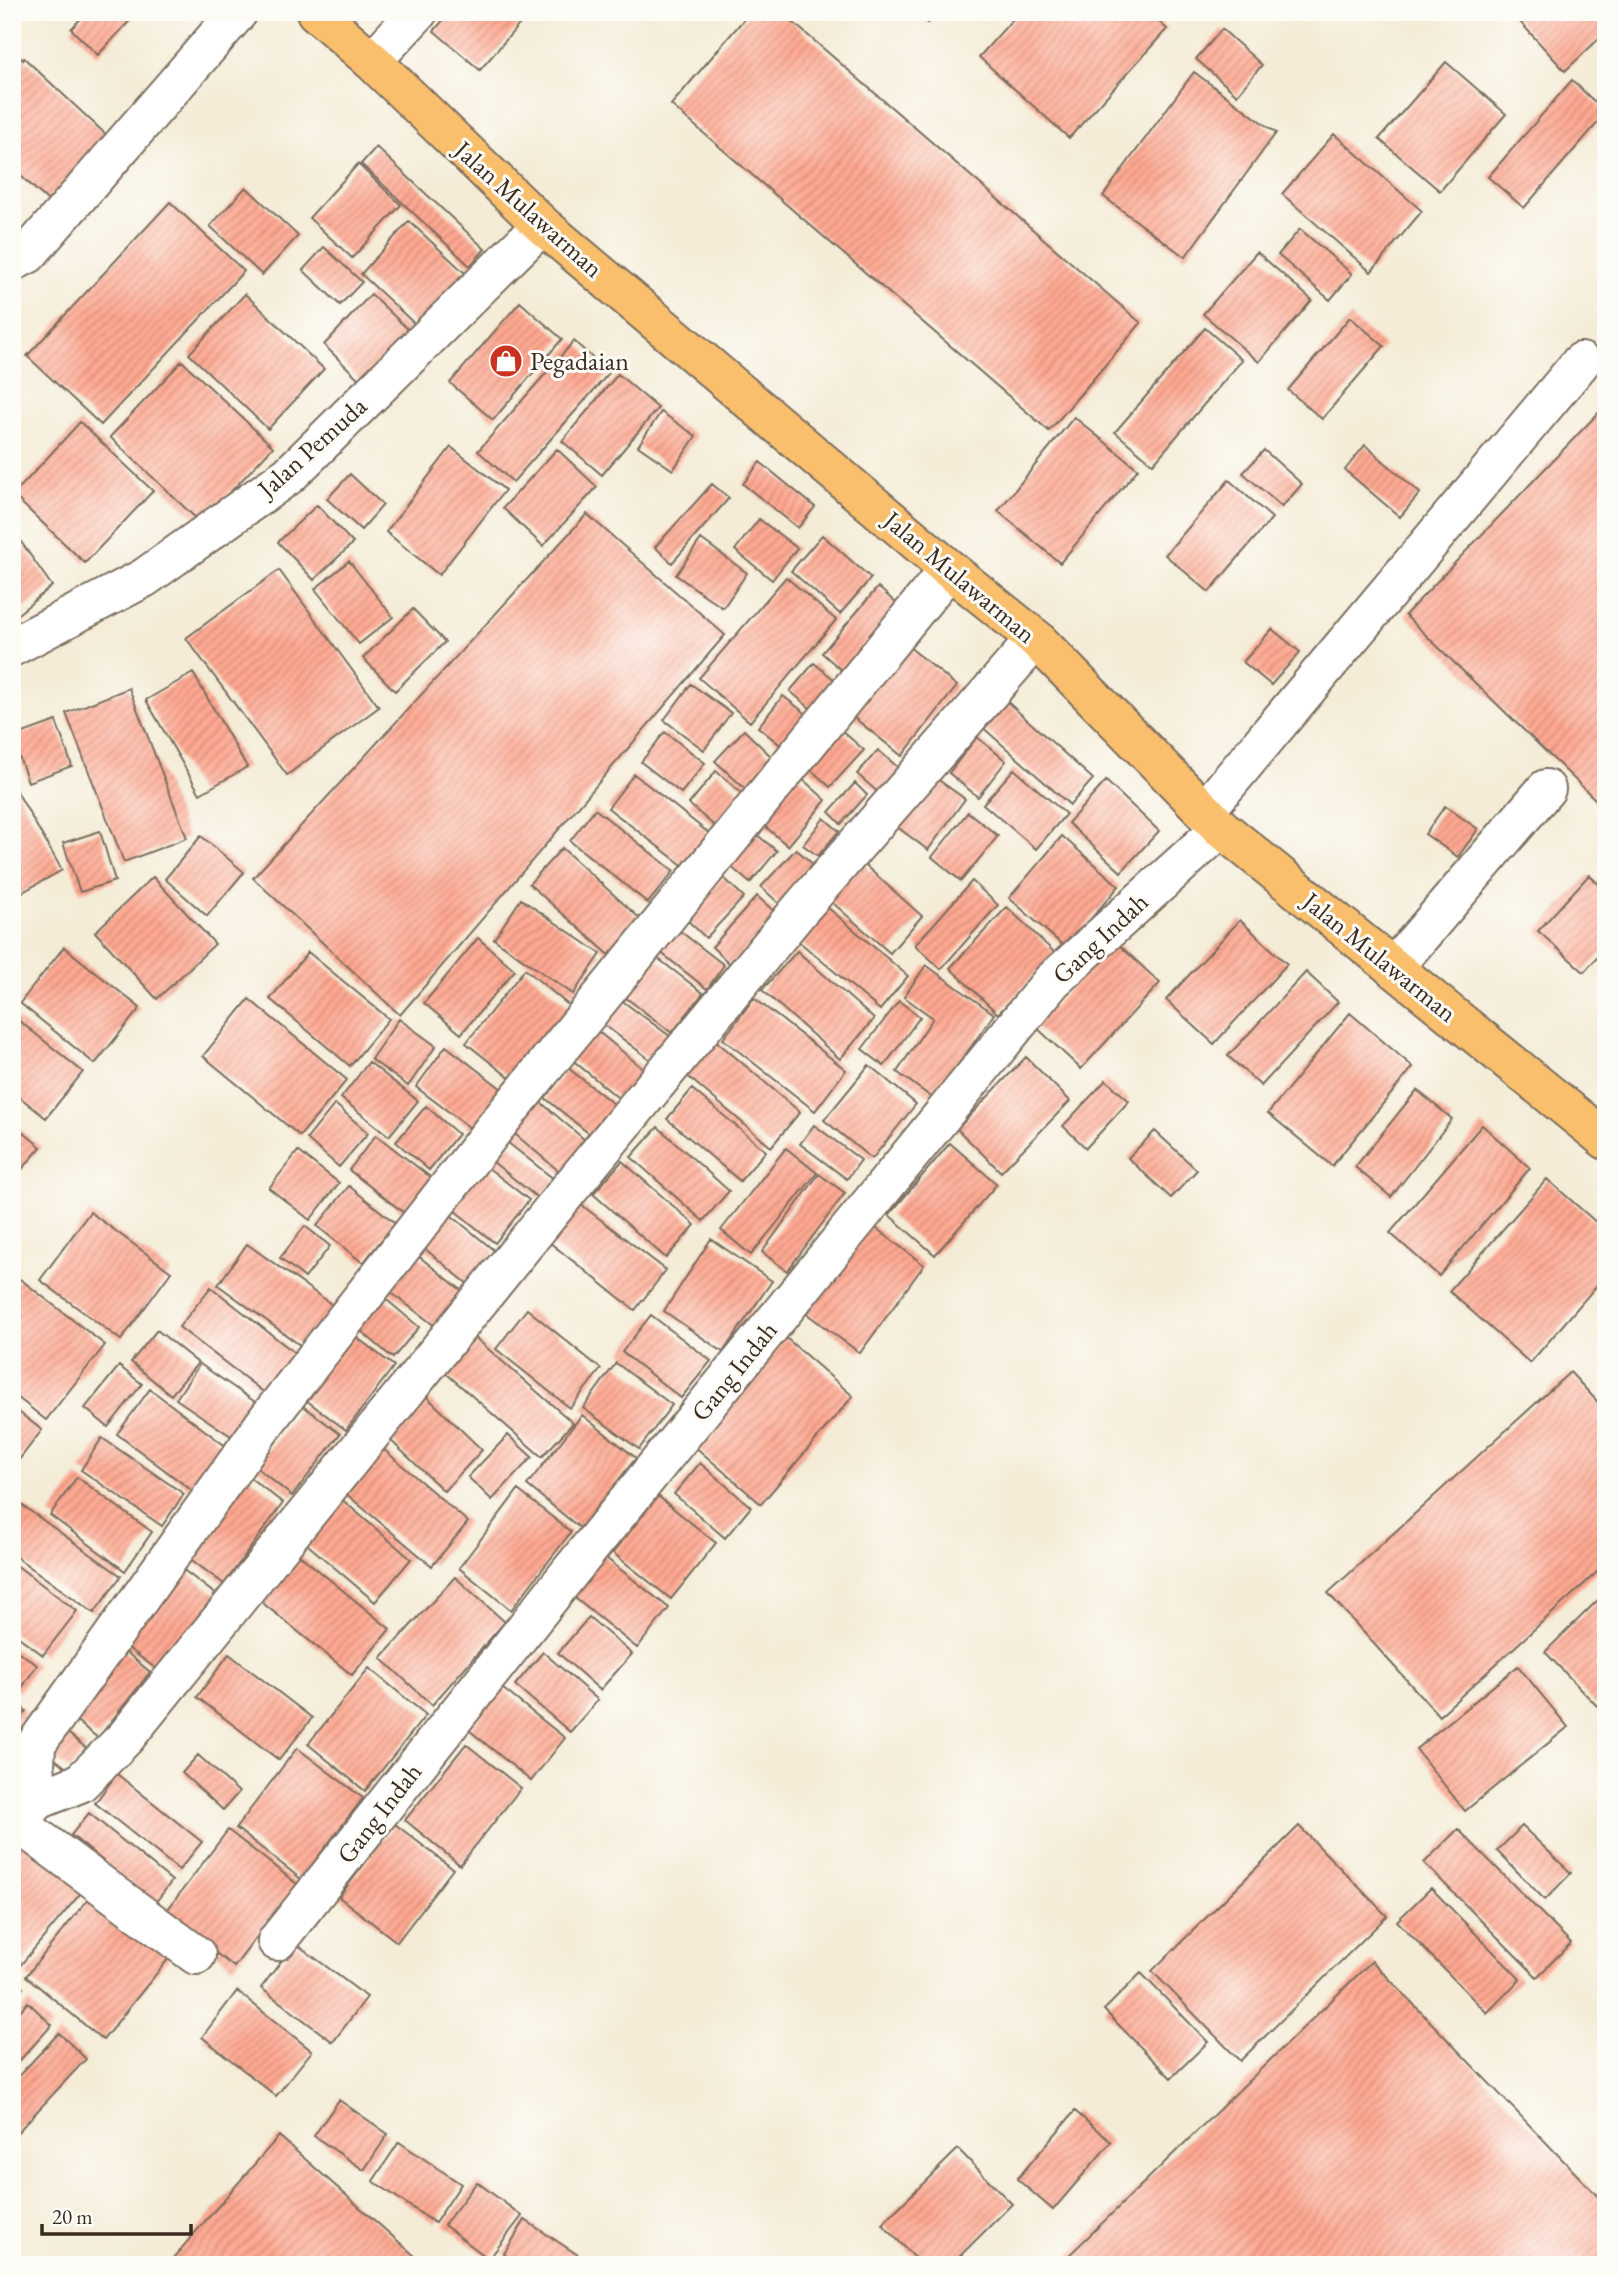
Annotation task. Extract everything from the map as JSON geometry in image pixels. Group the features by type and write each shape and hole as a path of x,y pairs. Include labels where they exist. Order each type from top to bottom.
{"highway":[{"name":"Jalan Mulawarman","path":"316,12 372,61 542,225 949,569 1036,639 1212,820 1606,1140"}],"street":[{"path":"12,262 28,254 238,12"},
{"path":"372,61 418,12"},
{"name":"Jalan Pemuda","path":"12,647 144,578 289,475 542,225"},
{"name":"Gang Indah","path":"277,1941 570,1572 1052,981 1212,820 1581,362"},
{"path":"22,1818 35,1765 36,1744 267,1420 493,1130 949,569"},
{"path":"22,1818 80,1783 125,1738 570,1188 793,918 1036,639"},
{"path":"1393,968 1546,789"},
{"path":"22,1818 195,1955"}],"building":[{"path":"87,12 138,12 98,55 71,29"},
{"path":"450,12 530,12 480,70 434,31"},
{"path":"750,12 781,12 1141,323 1049,431 671,105"},
{"path":"915,12 938,12 928,23"},
{"path":"1019,12 1148,12 1167,29 1069,138 979,57"},
{"path":"1511,12 1606,12 1606,32 1565,71"},
{"path":"1222,29 1262,65 1237,95 1196,59"},
{"path":"12,50 114,142 55,207 12,168"},
{"path":"1446,62 1506,114 1440,191 1379,139"},
{"path":"1194,72 1276,133 1185,257 1103,196"},
{"path":"1572,80 1606,113 1524,208 1488,177"},
{"path":"1334,134 1422,211 1371,272 1282,194"},
{"path":"376,147 485,249 470,266 361,164"},
{"path":"358,164 401,205 352,258 309,218"},
{"path":"246,187 298,236 262,275 210,226"},
{"path":"170,202 244,271 101,425 27,356"},
{"path":"409,221 466,274 417,326 361,274"},
{"path":"1300,229 1352,274 1330,300 1278,255"},
{"path":"324,247 362,282 340,305 303,270"},
{"path":"1257,252 1312,300 1259,362 1203,314"},
{"path":"245,294 324,369 268,429 189,354"},
{"path":"371,294 414,335 366,386 324,345"},
{"name":"Pegadaian","path":"520,302 562,339 493,420 450,383"},
{"path":"1350,317 1384,346 1322,419 1288,390"},
{"path":"1205,328 1242,360 1153,464 1115,432"},
{"path":"574,341 609,373 513,482 478,451"},
{"path":"182,361 273,447 201,523 110,437"},
{"path":"618,374 658,408 602,475 562,441"},
{"path":"1606,405 1606,794 1598,802 1405,615"},
{"path":"661,412 696,436 673,470 638,446"},
{"path":"1074,417 1138,469 1060,563 998,511"},
{"path":"80,422 153,491 85,563 13,495"},
{"path":"1365,445 1420,493 1400,517 1345,470"},
{"path":"451,447 505,490 439,575 386,532"},
{"path":"557,449 597,487 543,546 503,508"},
{"path":"1264,450 1302,484 1282,507 1243,473"},
{"path":"760,462 815,507 798,528 743,484"},
{"path":"350,474 383,505 361,530 327,499"},
{"path":"1229,480 1272,518 1209,592 1165,555"},
{"path":"712,484 729,498 672,563 655,547"},
{"path":"317,505 353,543 314,580 278,542"},
{"path":"587,514 725,635 400,1015 253,878"},
{"path":"759,519 797,548 772,580 735,550"},
{"path":"12,529 52,586 12,619"},
{"path":"822,535 871,578 840,614 791,571"},
{"path":"701,539 747,573 723,608 676,575"},
{"path":"349,561 393,617 359,644 315,589"},
{"path":"279,570 379,707 287,775 186,638"},
{"path":"786,577 836,620 750,722 699,678"},
{"path":"878,587 905,611 849,677 822,653"},
{"path":"413,609 445,642 395,691 363,658"},
{"path":"1272,629 1300,652 1271,685 1243,662"},
{"path":"908,646 957,686 902,756 852,716"},
{"path":"814,663 842,686 818,715 790,691"},
{"path":"193,673 247,767 200,794 146,700"},
{"path":"691,684 731,713 704,750 664,720"},
{"path":"129,688 187,838 124,862 66,713"},
{"path":"783,696 813,719 788,751 758,727"},
{"path":"1003,698 1093,779 1070,805 979,724"},
{"path":"56,721 72,766 28,782 12,737"},
{"path":"840,729 864,750 830,787 807,766"},
{"path":"744,730 782,767 754,797 715,761"},
{"path":"665,732 705,763 681,793 641,762"},
{"path":"977,737 1006,761 978,797 949,773"},
{"path":"878,750 909,777 888,801 857,774"},
{"path":"1014,769 1066,814 1036,849 983,804"},
{"path":"716,771 746,797 719,830 689,804"},
{"path":"929,773 965,799 928,850 892,823"},
{"path":"634,774 715,838 690,871 608,808"},
{"path":"799,776 826,800 788,846 760,822"},
{"path":"1106,781 1159,831 1121,872 1068,823"},
{"path":"12,783 62,870 12,898"},
{"path":"855,783 867,795 841,824 829,812"},
{"path":"1445,806 1478,829 1458,857 1425,834"},
{"path":"595,809 674,871 648,903 570,841"},
{"path":"968,812 998,836 961,881 932,857"},
{"path":"824,818 839,831 818,856 803,845"},
{"path":"100,831 115,881 80,892 63,843"},
{"path":"756,834 777,851 750,883 729,865"},
{"path":"201,836 244,872 207,916 165,879"},
{"path":"1062,836 1119,886 1066,948 1009,898"},
{"path":"562,848 646,924 615,960 529,884"},
{"path":"796,849 818,869 783,907 761,887"},
{"path":"858,859 922,916 890,953 826,897"},
{"path":"1589,875 1606,891 1606,948 1584,972 1538,931"},
{"path":"153,877 215,944 157,999 95,932"},
{"path":"723,877 744,897 706,938 685,918"},
{"path":"972,881 998,905 941,969 915,945"},
{"path":"757,896 777,914 732,966 712,947"},
{"path":"521,899 601,954 573,994 494,939"},
{"path":"826,906 908,976 880,1010 797,940"},
{"path":"1007,907 1055,953 998,1014 950,968"},
{"path":"1240,920 1287,964 1214,1044 1166,1000"},
{"path":"676,928 724,965 707,989 659,951"},
{"path":"478,938 515,970 461,1034 424,1003"},
{"path":"1115,941 1160,983 1081,1069 1035,1026"},
{"path":"64,947 140,1008 95,1064 20,1003"},
{"path":"797,951 874,1019 840,1059 762,990"},
{"path":"308,952 389,1019 350,1066 270,999"},
{"path":"656,957 703,993 672,1033 625,997"},
{"path":"926,965 994,1014 934,1099 897,1072 933,1018 904,997"},
{"path":"525,969 573,1009 515,1082 466,1043"},
{"path":"1306,972 1338,1002 1261,1086 1228,1056"},
{"path":"617,997 675,1040 656,1064 599,1021"},
{"path":"754,998 846,1070 815,1111 723,1039"},
{"path":"249,999 347,1080 300,1136 203,1056"},
{"path":"899,1001 920,1017 884,1066 862,1049"},
{"path":"1350,1013 1413,1067 1332,1166 1268,1113"},
{"path":"12,1015 83,1072 46,1118 12,1091"},
{"path":"399,1019 436,1046 408,1086 371,1059"},
{"path":"594,1028 647,1072 622,1101 570,1058"},
{"path":"715,1040 800,1112 771,1147 685,1074"},
{"path":"446,1046 507,1093 478,1134 416,1087"},
{"path":"1026,1057 1070,1101 1001,1172 957,1129"},
{"path":"369,1062 418,1101 389,1136 341,1098"},
{"path":"869,1065 916,1104 872,1159 824,1120"},
{"path":"568,1068 615,1105 592,1136 545,1098"},
{"path":"1106,1080 1129,1101 1086,1148 1063,1126"},
{"path":"692,1089 766,1151 740,1181 667,1119"},
{"path":"1417,1090 1452,1119 1391,1197 1355,1167"},
{"path":"537,1099 592,1146 566,1177 510,1130"},
{"path":"335,1104 368,1133 339,1167 307,1139"},
{"path":"426,1106 458,1134 429,1170 396,1142"},
{"path":"12,1123 41,1147 12,1181"},
{"path":"814,1125 861,1160 847,1179 800,1144"},
{"path":"1482,1125 1530,1168 1439,1276 1390,1233"},
{"path":"658,1127 729,1191 703,1221 631,1157"},
{"path":"1155,1131 1197,1170 1171,1198 1128,1158"},
{"path":"376,1135 434,1180 408,1216 349,1170"},
{"path":"502,1138 555,1180 539,1199 487,1157"},
{"path":"950,1143 997,1184 935,1255 889,1215"},
{"path":"786,1148 817,1173 751,1255 721,1230"},
{"path":"298,1151 339,1183 310,1220 269,1188"},
{"path":"622,1161 695,1225 666,1258 593,1194"},
{"path":"482,1163 529,1200 495,1243 449,1206"},
{"path":"819,1174 845,1193 787,1271 762,1252"},
{"path":"1547,1179 1606,1231 1606,1275 1530,1363 1449,1291"},
{"path":"349,1186 395,1223 363,1263 317,1226"},
{"path":"579,1203 666,1270 635,1310 549,1242"},
{"path":"90,1212 171,1272 121,1340 40,1280"},
{"path":"447,1212 496,1252 469,1285 419,1244"},
{"path":"872,1225 924,1265 860,1353 807,1314"},
{"path":"305,1226 330,1246 305,1278 280,1258"},
{"path":"711,1239 772,1281 723,1352 664,1311"},
{"path":"247,1244 338,1309 308,1351 218,1285"},
{"path":"417,1255 470,1297 443,1332 389,1291"},
{"path":"20,1279 105,1345 46,1420 12,1393 12,1288"},
{"path":"211,1287 296,1354 266,1394 179,1327"},
{"path":"381,1295 419,1327 393,1358 355,1326"},
{"path":"527,1309 601,1369 570,1408 496,1349"},
{"path":"651,1315 711,1361 681,1398 622,1352"},
{"path":"157,1330 198,1363 171,1395 131,1362"},
{"path":"351,1333 394,1366 346,1430 302,1397"},
{"path":"471,1334 573,1423 542,1457 440,1368"},
{"path":"785,1337 853,1396 761,1504 693,1445"},
{"path":"616,1363 672,1405 639,1449 583,1408"},
{"path":"200,1364 258,1404 234,1438 176,1399"},
{"path":"119,1366 142,1384 108,1427 85,1408"},
{"path":"1570,1372 1606,1411 1606,1564 1439,1716 1328,1593"},
{"path":"150,1389 228,1448 194,1492 117,1434"},
{"path":"424,1394 482,1450 444,1491 386,1436"},
{"path":"302,1405 340,1434 292,1496 256,1467"},
{"path":"12,1407 42,1430 12,1469"},
{"path":"582,1415 636,1458 580,1528 527,1485"},
{"path":"508,1435 532,1457 492,1500 468,1477"},
{"path":"102,1438 184,1494 162,1526 81,1470"},
{"path":"375,1442 468,1522 432,1566 338,1487"},
{"path":"700,1463 751,1507 725,1538 674,1494"},
{"path":"244,1473 283,1503 224,1584 185,1555"},
{"path":"77,1477 152,1532 125,1571 50,1515"},
{"path":"518,1490 571,1532 511,1610 459,1568"},
{"path":"658,1496 716,1543 671,1599 613,1553"},
{"path":"339,1497 411,1559 375,1602 302,1540"},
{"path":"19,1503 121,1576 94,1613 12,1554 12,1513"},
{"path":"292,1549 390,1629 352,1675 254,1596"},
{"path":"601,1554 669,1608 637,1648 570,1594"},
{"path":"12,1562 77,1611 43,1655 12,1632"},
{"path":"177,1565 219,1597 162,1673 120,1642"},
{"path":"455,1577 505,1622 432,1705 381,1658"},
{"path":"1606,1592 1606,1698 1597,1706 1545,1652"},
{"path":"589,1617 632,1654 600,1690 558,1653"},
{"path":"12,1647 37,1665 19,1692 12,1687"},
{"path":"120,1647 150,1672 98,1738 68,1714"},
{"path":"543,1652 598,1700 570,1732 515,1685"},
{"path":"229,1654 312,1718 279,1760 197,1697"},
{"path":"1518,1666 1568,1727 1465,1811 1416,1749"},
{"path":"369,1668 426,1715 365,1791 308,1744"},
{"path":"502,1688 565,1738 531,1781 469,1730"},
{"path":"12,1700 26,1711 12,1730"},
{"path":"63,1729 86,1748 69,1770 45,1751"},
{"path":"466,1744 521,1788 460,1865 405,1820"},
{"path":"297,1748 363,1798 301,1879 236,1828"},
{"path":"198,1755 239,1792 223,1810 182,1773"},
{"path":"12,1766 29,1779 12,1800"},
{"path":"117,1774 202,1842 179,1870 95,1803"},
{"path":"89,1813 172,1881 155,1903 71,1835"},
{"path":"395,1824 453,1869 397,1942 339,1897"},
{"path":"1299,1826 1387,1916 1240,2061 1152,1971"},
{"path":"1522,1826 1571,1873 1545,1900 1497,1851"},
{"path":"1458,1829 1571,1943 1537,1977 1424,1863"},
{"path":"228,1830 297,1884 234,1967 165,1913"},
{"path":"25,1836 86,1887 19,1967 12,1962 12,1851"},
{"path":"97,1888 174,1952 103,2040 26,1976"},
{"path":"1431,1888 1520,1979 1487,2013 1397,1921"},
{"path":"295,1943 367,1997 333,2042 261,1988"},
{"path":"1372,1961 1606,2205 1606,2265 1059,2265"},
{"path":"1141,1973 1208,2042 1171,2078 1104,2010"},
{"path":"12,1979 23,1988 12,2000"},
{"path":"237,1991 312,2051 276,2096 202,2037"},
{"path":"28,2002 52,2025 20,2060 12,2053 12,2020"},
{"path":"59,2033 86,2059 15,2135 12,2133 12,2083"},
{"path":"339,2100 388,2134 364,2170 314,2136"},
{"path":"1075,2111 1111,2142 1053,2210 1017,2179"},
{"path":"279,2136 425,2265 167,2265"},
{"path":"399,2142 461,2184 435,2223 373,2181"},
{"path":"958,2149 1012,2204 951,2265 922,2265 882,2224"},
{"path":"477,2182 522,2216 489,2259 444,2225"},
{"path":"525,2220 593,2265 519,2265 504,2254"}],"place":[{"name":"Pegadaian","path":"506,361"}]}
